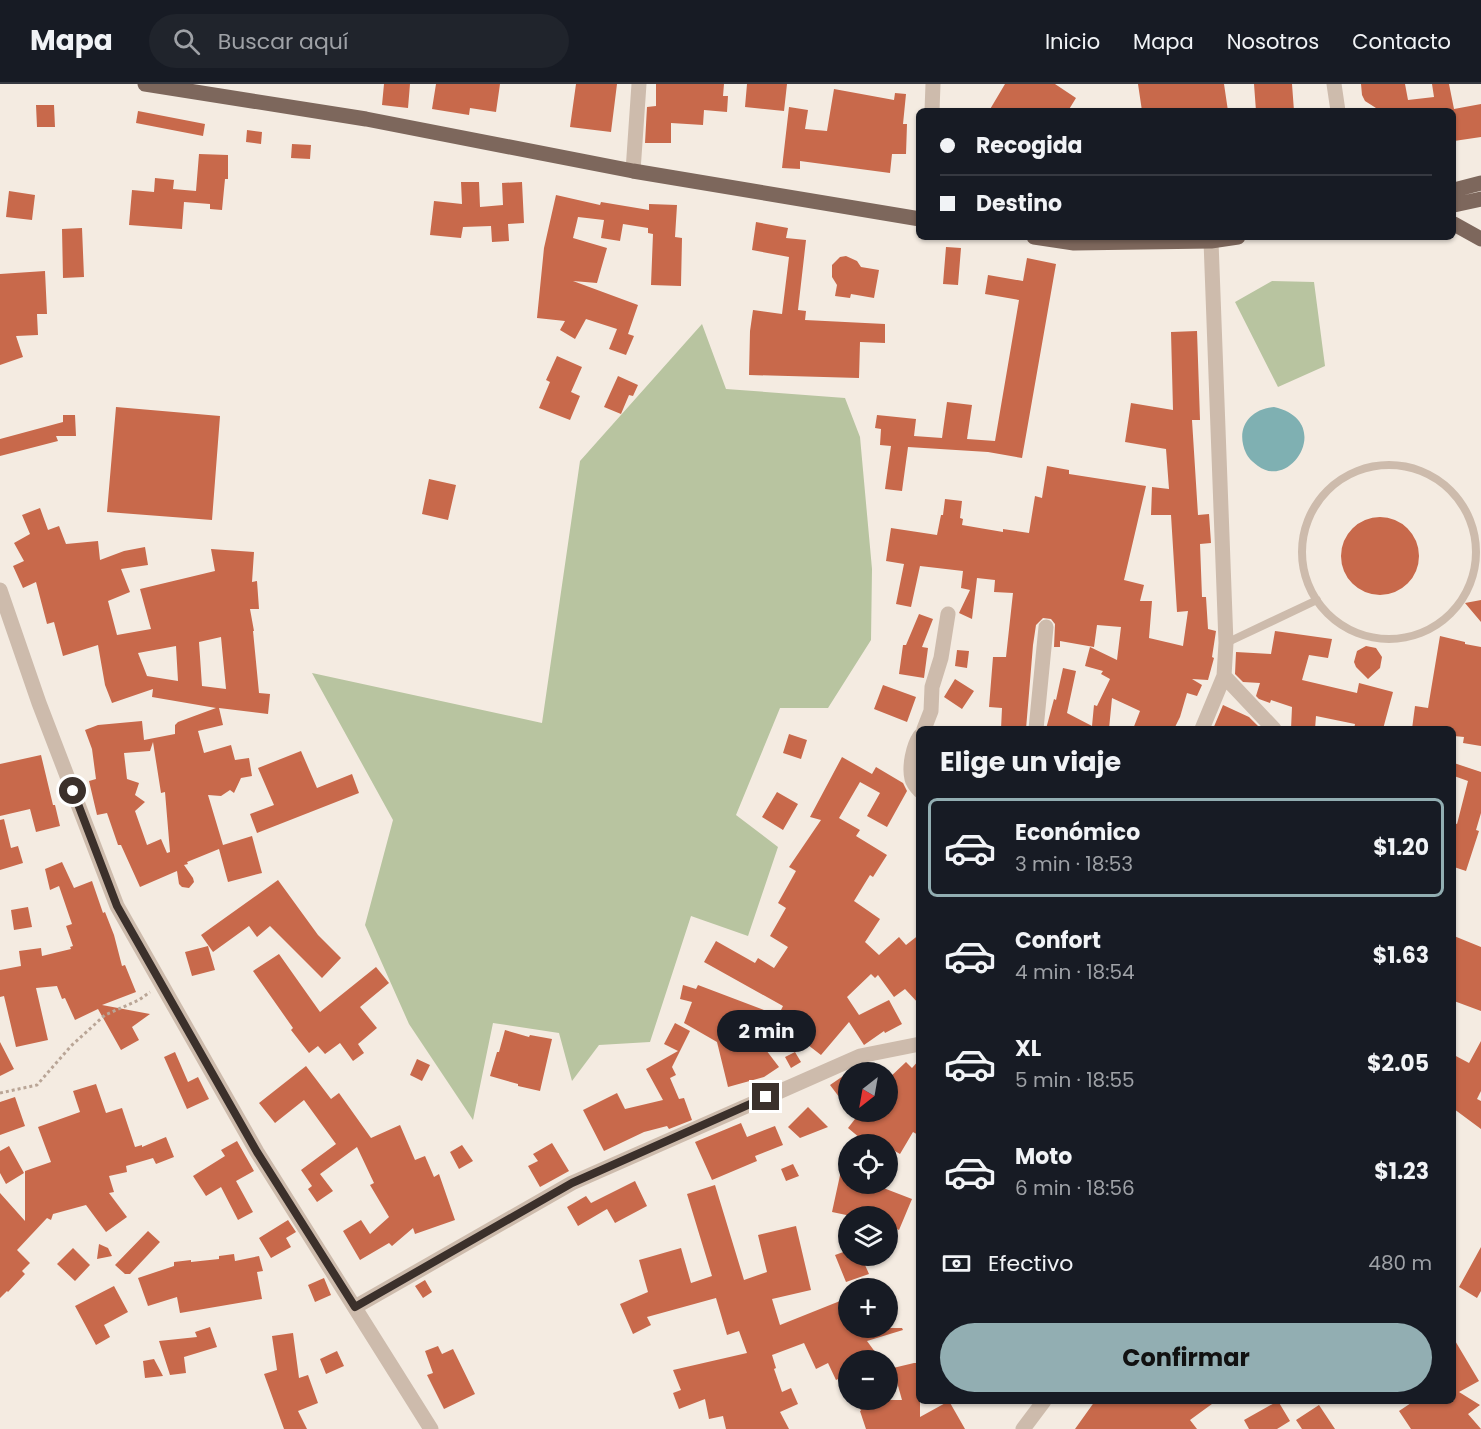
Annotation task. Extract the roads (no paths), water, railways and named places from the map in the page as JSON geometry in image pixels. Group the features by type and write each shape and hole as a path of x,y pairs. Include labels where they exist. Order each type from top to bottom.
{"main road":[{"path":"145,84 366,119 633,171 916,218"},
{"path":"1456,189 1481,183"},
{"path":"1456,205 1481,199"},
{"path":"1456,225 1481,239"},
{"path":"1054,240 1074,243 1218,240"}],"street":[{"path":"633,171 639,84"},
{"path":"932,108 933,84"},
{"path":"1334,84 1338,108"},
{"path":"1203,726 1224,676 1226,643 1211,241"},
{"path":"1,594 39,703 117,906 257,1152 431,1429"},
{"path":"925,726 931,711 932,687 941,658 948,614"},
{"path":"1036,726 1046,627"},
{"path":"1224,676 1271,726"},
{"path":"916,741 912,764 912,779 916,786"},
{"path":"355,1307 572,1183 860,1056 916,1045"},
{"path":"1023,1429 1042,1404"}],"lane":[{"path":"1390,464 1413,467 1435,477 1454,492 1478,533 1474,577 1465,597 1451,614 1434,627 1414,636 1392,639 1370,637 1349,629 1331,617 1317,600 1306,579 1302,556 1304,532 1312,510 1326,491 1344,476 1366,467 1390,464"},
{"path":"1226,643 1317,600"}],"water":[{"path":"1274,407 1292,415 1302,426 1304,438 1301,451 1294,462 1283,469 1271,471 1258,466 1249,458 1242,436 1243,428 1251,416"}]}
